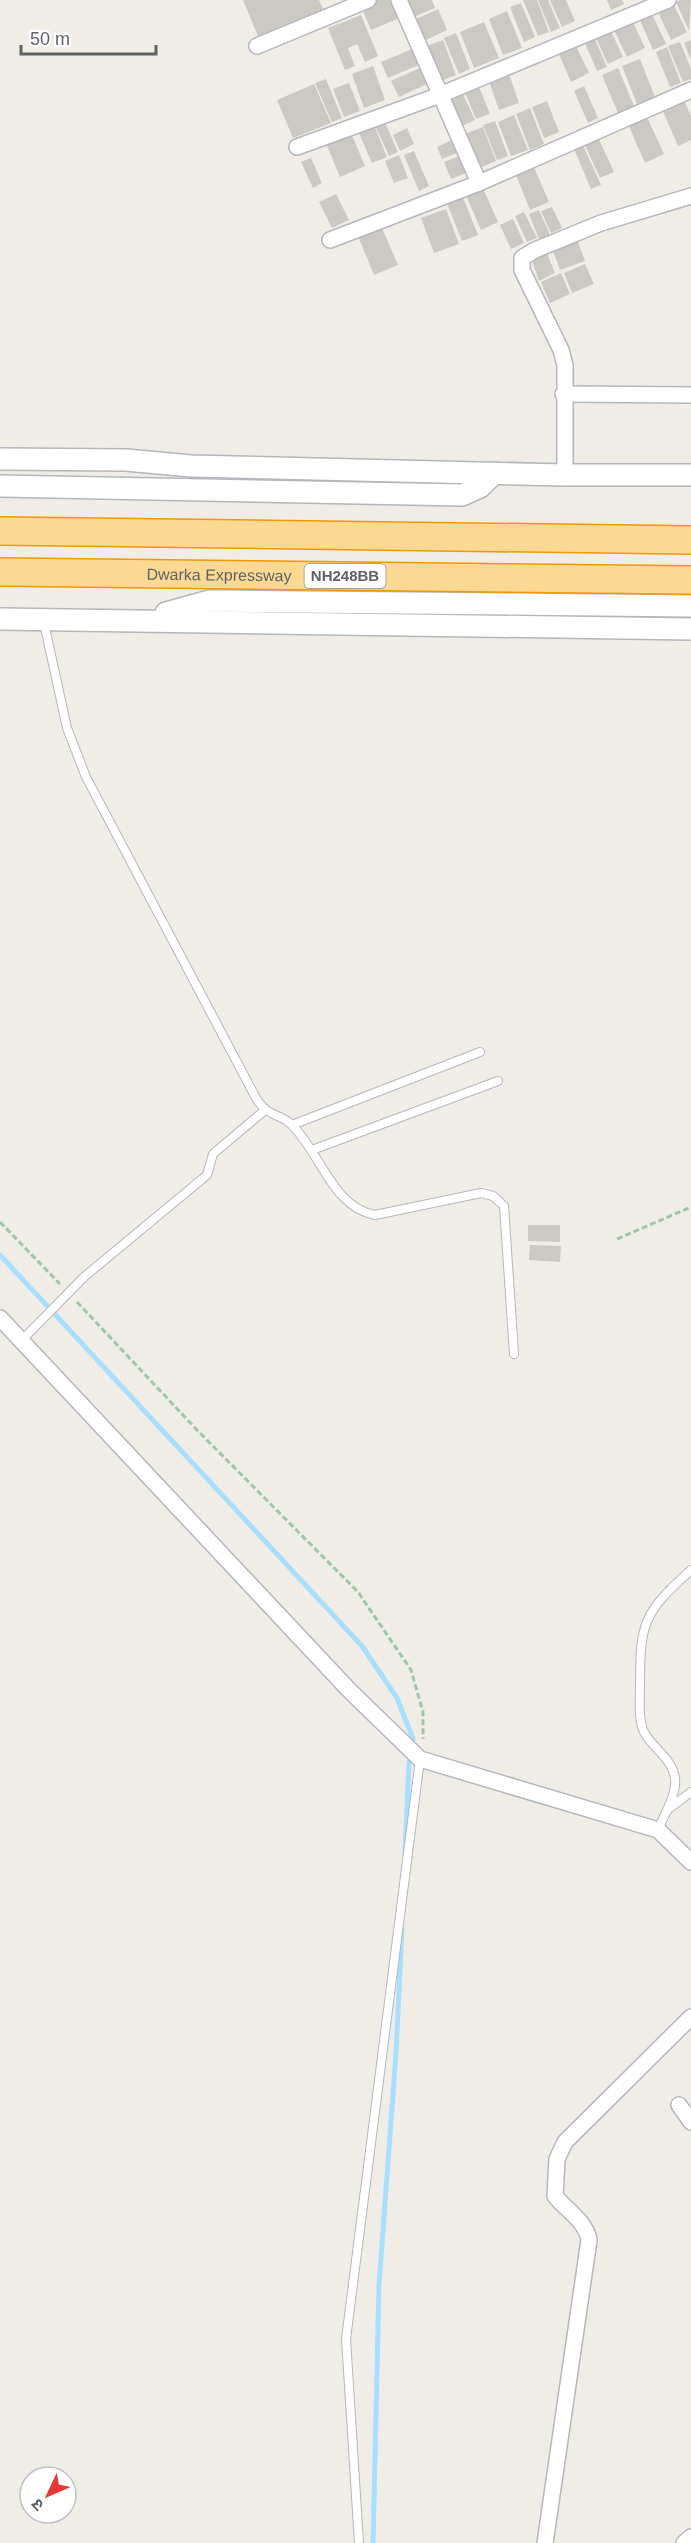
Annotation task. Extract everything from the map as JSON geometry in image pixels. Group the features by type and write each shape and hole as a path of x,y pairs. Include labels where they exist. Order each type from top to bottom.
{"highway":[{"path":"0,531 691,540"},
{"name":"Dwarka Expressway","path":"0,572 691,580"}],"street":[{"path":"257,46 368,0"},
{"path":"399,0 479,183"},
{"path":"297,147 440,95 668,0"},
{"path":"330,240 479,183 691,90"},
{"path":"565,475 563,394 566,376 561,350 522,270 522,258 535,250 601,223 691,196"},
{"path":"563,394 691,395"},
{"path":"0,459 126,460 191,465 565,475 691,475"},
{"path":"0,486 462,495 480,487 494,473"},
{"path":"139,620 209,601 691,606"},
{"path":"0,619 691,629"},
{"path":"0,1318 349,1690 420,1759 658,1830 691,1862"},
{"path":"545,2543 589,2240 588,2232 555,2196 557,2159 565,2142 691,2017"},
{"path":"679,2105 691,2122"},
{"path":"684,2543 691,2537"}],"lane":[{"path":"43,618 67,728 86,777 265,1110 292,1125 312,1150 347,1203 360,1212 375,1215 481,1193 493,1196 504,1206 514,1354"},
{"path":"292,1125 480,1052"},
{"path":"312,1150 498,1081"},
{"path":"21,1341 84,1277 207,1175 213,1154 265,1110"},
{"path":"658,1830 675,1779 671,1765 649,1739 642,1725 640,1649 643,1628 652,1610 691,1570"},
{"path":"359,2543 346,2339 420,1759"},
{"path":"666,1811 691,1792"}],"path":[{"path":"617,1239 691,1207"},
{"path":"0,1222 65,1288"},
{"path":"73,1297 197,1430 358,1592 411,1670 423,1712 420,1759"}],"building":[{"path":"243,0 319,0 323,9 258,36"},
{"path":"370,0 395,0 402,17 371,30 360,4"},
{"path":"403,0 432,0 435,8 411,18"},
{"path":"523,0 537,0 549,32 538,36"},
{"path":"538,0 548,0 560,28 551,32"},
{"path":"550,0 566,0 575,21 562,27"},
{"path":"607,0 622,0 624,4 611,10"},
{"path":"691,0 689,31 676,2"},
{"path":"521,3 535,37 524,42 510,7"},
{"path":"673,3 687,32 671,40 657,10"},
{"path":"438,9 447,30 420,43 410,22"},
{"path":"507,11 522,48 503,55 489,19"},
{"path":"651,12 666,44 653,50 639,18"},
{"path":"361,15 378,56 365,62 357,44 348,48 355,66 345,70 328,28"},
{"path":"632,20 645,48 627,57 613,28"},
{"path":"484,22 499,58 474,68 460,32"},
{"path":"610,29 623,57 608,64 595,36"},
{"path":"456,33 470,69 459,74 444,38"},
{"path":"594,37 607,67 597,71 584,41"},
{"path":"443,40 456,75 438,82 424,47"},
{"path":"691,40 691,60 684,43"},
{"path":"680,42 691,69 691,79 683,82 668,46"},
{"path":"575,44 589,73 571,82 558,52"},
{"path":"667,47 681,83 670,87 656,52"},
{"path":"415,48 421,64 388,78 381,62"},
{"path":"640,59 655,97 637,104 622,66"},
{"path":"373,66 385,100 364,108 352,74"},
{"path":"422,67 429,83 399,97 391,81"},
{"path":"618,68 634,106 618,113 602,75"},
{"path":"509,74 519,103 499,110 489,81"},
{"path":"326,79 342,118 332,122 315,83"},
{"path":"477,82 490,114 476,119 463,88"},
{"path":"349,83 360,111 344,117 333,89"},
{"path":"314,84 331,123 293,138 277,100"},
{"path":"584,86 598,118 588,123 574,91"},
{"path":"460,88 475,120 460,127 446,95"},
{"path":"684,100 691,116 691,140 678,146 662,109"},
{"path":"547,101 559,132 544,138 532,107"},
{"path":"530,108 544,144 530,150 516,114"},
{"path":"514,115 528,150 511,156 498,122"},
{"path":"646,115 664,154 645,163 628,124"},
{"path":"384,120 398,152 389,156 375,125"},
{"path":"495,121 508,156 497,160 483,125"},
{"path":"374,125 387,157 372,163 358,131"},
{"path":"483,127 496,161 479,168 465,134"},
{"path":"407,128 414,144 400,151 393,135"},
{"path":"351,133 365,166 340,177 326,143"},
{"path":"597,135 614,172 600,178 583,141"},
{"path":"452,140 457,153 442,159 437,147"},
{"path":"583,145 601,185 591,189 574,149"},
{"path":"414,151 429,186 419,191 404,155"},
{"path":"399,155 408,178 394,183 385,161"},
{"path":"459,156 466,173 451,179 444,162"},
{"path":"311,158 322,183 313,188 301,162"},
{"path":"532,163 549,202 530,210 514,170"},
{"path":"482,186 498,222 481,230 465,193"},
{"path":"336,194 349,220 332,228 319,202"},
{"path":"462,195 478,235 462,241 446,201"},
{"path":"552,207 562,228 551,233 541,211"},
{"path":"446,209 459,244 434,253 421,218"},
{"path":"539,210 550,235 539,239 529,214"},
{"path":"524,212 537,238 527,242 515,216"},
{"path":"513,219 524,243 511,249 500,225"},
{"path":"381,226 398,265 374,275 358,236"},
{"path":"577,239 585,261 560,270 552,248"},
{"path":"546,251 555,273 539,281 532,260"},
{"path":"585,264 594,284 572,293 564,273"},
{"path":"561,273 570,294 550,303 541,282"},
{"path":"528,1225 560,1225 560,1242 528,1241"},
{"path":"530,1245 561,1246 560,1262 529,1260"}],"waterway":[{"path":"0,1255 362,1646 397,1698 413,1739"},
{"path":"405,1854 409,1762"},
{"path":"373,2543 379,2285 396,2053 402,1929"}]}
